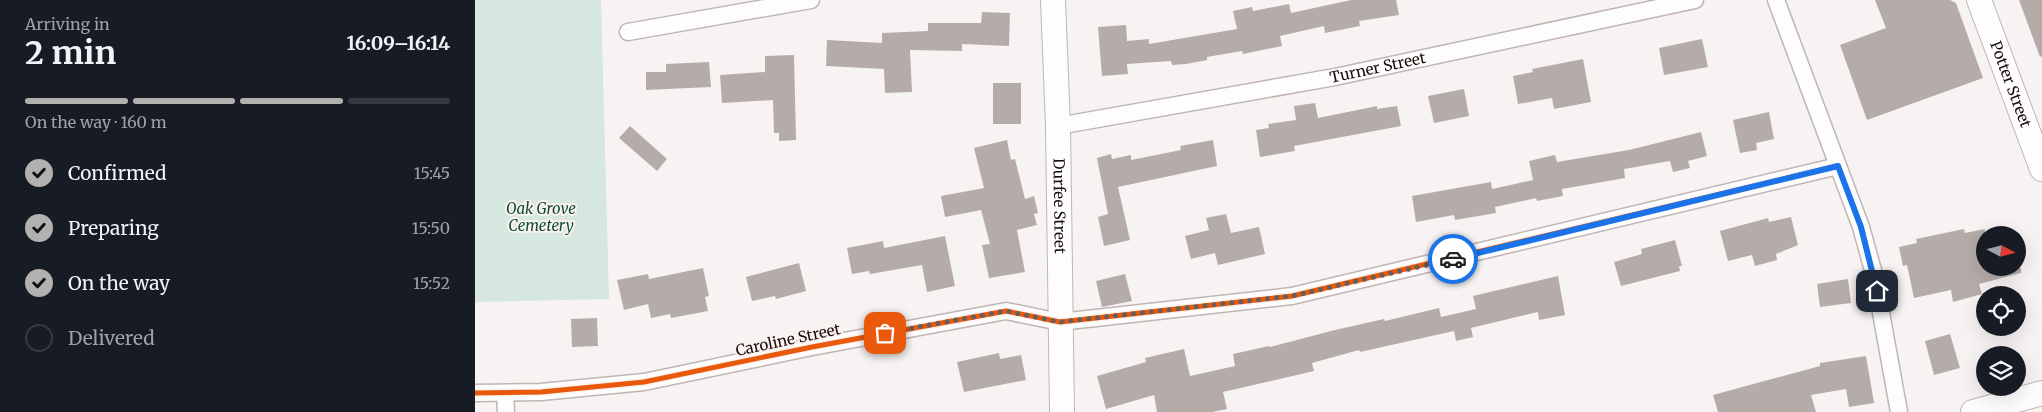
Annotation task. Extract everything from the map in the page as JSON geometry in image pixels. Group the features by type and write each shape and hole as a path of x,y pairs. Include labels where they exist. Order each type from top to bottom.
{"street":[{"path":"628,32 811,0"},
{"name":"Durfee Street","path":"1053,0 1058,126 1059,322 1062,412"},
{"name":"Turner Street","path":"1058,126 1335,77 1695,0"},
{"path":"1776,0 1861,227 1874,274 1899,412"},
{"name":"Potter Street","path":"1979,0 2042,169"},
{"name":"Caroline Street","path":"475,393 577,390 643,382 1006,311 1059,322 1292,296 1838,166"},
{"path":"505,393 506,412"},
{"path":"1973,412 2042,394"}],"green space":[{"name":"Oak Grove Cemetery","path":"475,0 601,0 609,299 475,302"}],"building":[{"path":"1351,0 1396,0 1399,15 1359,21 1360,26 1325,33 1324,26 1280,36 1282,46 1243,54 1242,51 1207,57 1207,60 1186,64 1172,65 1171,61 1127,64 1128,74 1102,76 1098,27 1126,25 1127,41 1149,39 1149,44 1237,29 1233,11 1252,7 1253,11 1289,4 1291,13"},
{"path":"1875,0 1950,0 1956,3 1983,78 1867,120 1840,45 1886,28"},
{"path":"2019,0 2042,0 2042,56 2040,57"},
{"path":"982,12 1010,13 1009,46 962,44 962,51 910,50 912,92 885,93 884,69 826,66 827,40 882,43 882,33 928,31 928,23 981,23"},
{"path":"1702,39 1708,67 1664,75 1659,48"},
{"path":"794,55 796,140 779,141 779,133 774,133 773,100 722,103 720,75 765,72 765,56"},
{"path":"1583,59 1591,102 1554,109 1552,98 1518,104 1513,76 1533,72 1532,69"},
{"path":"709,62 711,87 646,90 646,72 666,72 666,64"},
{"path":"993,83 1021,83 1021,124 993,124"},
{"path":"1464,89 1469,116 1434,123 1428,96"},
{"path":"1315,103 1318,118 1377,106 1377,109 1397,106 1401,126 1294,146 1295,151 1260,157 1256,130 1269,128 1268,124 1296,120 1294,106"},
{"path":"1769,112 1774,139 1756,143 1757,150 1740,153 1733,120"},
{"path":"630,126 667,159 657,171 619,138"},
{"path":"1701,132 1707,156 1688,161 1690,168 1673,172 1670,161 1624,169 1625,178 1562,189 1563,196 1537,201 1536,198 1495,207 1496,213 1455,220 1454,215 1416,222 1412,196 1491,182 1492,189 1533,180 1529,161 1555,155 1557,162 1629,150"},
{"path":"1007,140 1011,160 1015,159 1025,199 1034,196 1038,213 1034,214 1037,225 1017,230 1025,272 989,278 982,245 990,244 981,210 945,217 941,196 984,188 974,148"},
{"path":"1213,140 1217,166 1118,187 1130,240 1104,246 1098,217 1108,214 1097,158 1111,154 1112,159 1131,155 1131,160 1181,150 1180,146"},
{"path":"1226,214 1231,233 1259,227 1265,254 1218,265 1215,253 1191,259 1185,236 1209,230 1206,218"},
{"path":"1791,217 1798,245 1776,254 1777,260 1755,266 1752,255 1728,261 1720,231 1768,218 1769,222"},
{"path":"1964,229 1965,233 1976,231 1976,276 2010,276 1979,284 1980,286 1976,286 1976,296 1953,302 1951,290 1914,298 1907,265 1903,266 1899,247 1917,243 1916,239"},
{"path":"945,236 955,286 927,292 922,265 870,274 869,271 852,274 847,248 883,241 884,248"},
{"path":"1675,240 1682,266 1679,266 1680,271 1621,286 1614,262 1642,254 1641,249"},
{"path":"799,263 806,291 776,299 775,296 752,301 746,277"},
{"path":"703,268 709,296 705,297 708,311 671,318 670,314 651,318 648,304 624,310 617,280 648,274 649,279"},
{"path":"1125,274 1132,301 1102,307 1096,281"},
{"path":"1558,276 1565,315 1539,320 1538,312 1471,328 1473,337 1456,341 1454,331 1360,352 1359,350 1312,363 1314,371 1223,392 1227,409 1212,412 1157,412 1154,395 1106,409 1097,376 1146,362 1145,358 1184,349 1190,376 1235,366 1233,354 1270,347 1335,330 1384,319 1385,321 1439,308 1441,317 1476,309 1473,296"},
{"path":"1848,279 1851,303 1820,307 1817,284"},
{"path":"597,318 598,346 572,347 571,319"},
{"path":"1950,334 1960,368 1934,375 1925,341"},
{"path":"999,353 1000,359 1021,355 1026,380 964,392 957,362"},
{"path":"1866,356 1874,403 1849,407 1846,389 1811,395 1816,412 1718,412 1713,395 1820,366 1820,363"}],"cycle path":[{"path":"475,393 541,392 644,382 812,347 1006,311 1060,322 1292,296 1838,166"}],"way so far":[{"path":"885,333 1006,311 1059,322 1292,296 1453,259"}],"route":[{"path":"1453,259 1838,166 1861,227 1877,291"}]}
